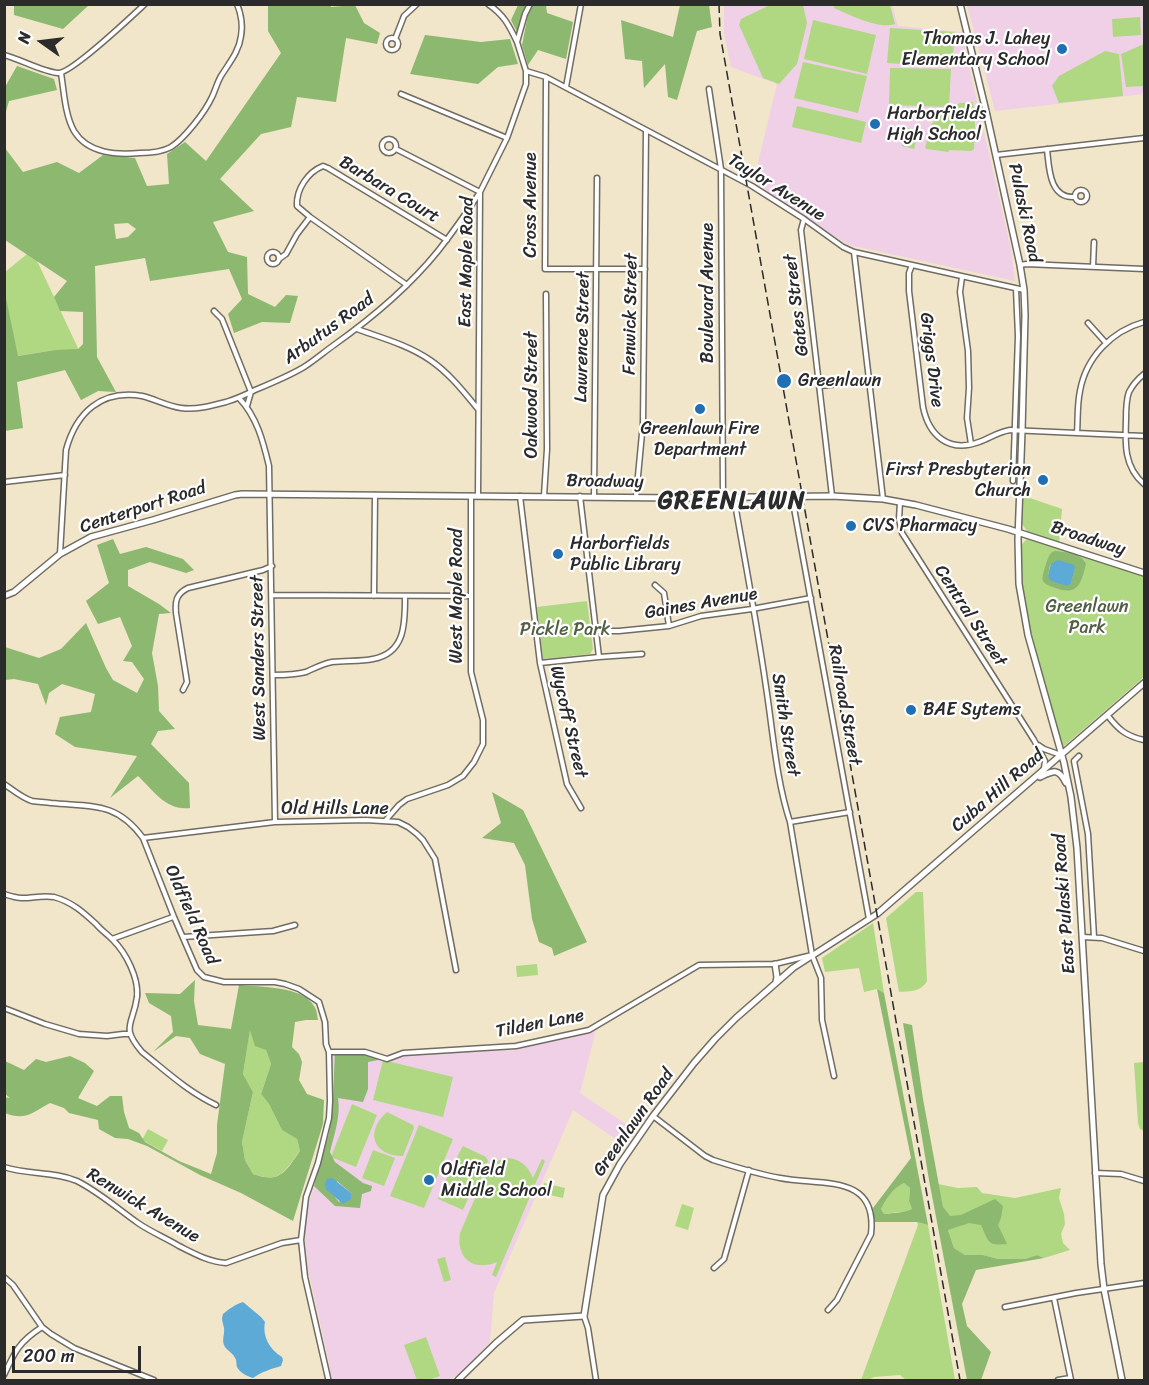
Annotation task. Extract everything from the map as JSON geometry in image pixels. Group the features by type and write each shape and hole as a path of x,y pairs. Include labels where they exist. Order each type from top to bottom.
{"main road":[{"name":"Pulaski Road","path":"960,4 996,155 1024,290 1022,431"},
{"name":"East Pulaski Road","path":"1022,431 1018,532 1019,577 1024,619 1062,755 1077,841 1098,1225 1104,1290 1122,1380"},
{"name":"Broadway","path":"270,494 723,498 832,496 883,499 1018,532 1144,573"},
{"name":"Centerport Road","path":"4,596 14,592 60,554 91,537 235,495 270,494"},
{"name":"Cuba Hill Road","path":"869,919 1144,683"},
{"path":"1035,778 1057,772 1065,780 1071,797"},
{"name":"Greenlawn Road","path":"584,1316 603,1195 620,1164 653,1116 715,1039 776,982 812,955 869,919"},
{"path":"775,964 776,982"},
{"path":"458,1380 523,1320 584,1316"}],"street":[{"path":"4,55 61,74 116,31 145,4"},
{"path":"61,74 70,119 74,130 83,142 96,149 116,154 146,153 165,149 172,146 206,109 219,79 236,52 242,26 237,4"},
{"path":"395,39 404,16 417,4"},
{"name":"East Maple Road","path":"478,496 480,192 507,138 523,92 526,71 517,42 507,22 488,4"},
{"path":"517,42 530,4"},
{"path":"566,87 581,4"},
{"name":"Taylor Avenue","path":"526,71 546,77 566,87 752,186 854,252 1024,290"},
{"name":"Cross Avenue","path":"546,77 544,270 645,269"},
{"name":"Boulevard Avenue","path":"709,89 721,169 723,498"},
{"path":"401,94 507,138"},
{"name":"Fenwick Street","path":"636,497 643,423 646,130"},
{"path":"996,155 1144,138"},
{"path":"396,149 480,192"},
{"path":"1047,149 1053,185 1064,196 1075,197"},
{"name":"Barbara Court","path":"407,285 297,206 299,192 307,179 323,166 447,240"},
{"name":"Lawrence Street","path":"594,496 597,178"},
{"name":"Arbutus Road","path":"60,554 66,450 70,436 85,411 94,404 126,394 142,396 184,408 206,407 239,398 304,367 357,329 407,285 437,253 480,192"},
{"path":"279,259 286,254 310,217"},
{"name":"Gates Street","path":"804,219 801,230 832,496"},
{"path":"1093,267 1094,242"},
{"path":"854,252 883,499"},
{"name":"Griggs Drive","path":"912,265 909,273 909,291 925,419 939,438 950,444 971,444"},
{"path":"1020,265 1144,269"},
{"path":"962,277 960,303 968,351 967,418 971,444 985,440 999,432 1014,430 1144,436"},
{"path":"1013,482 1018,328 1016,289"},
{"name":"Oakwood Street","path":"544,496 547,449 546,294"},
{"path":"214,311 222,320 251,392 247,406"},
{"path":"1077,433 1078,403 1082,381 1091,361 1117,334 1144,322"},
{"path":"1088,323 1106,343"},
{"path":"357,329 412,349 432,361 454,380 479,410"},
{"path":"1144,374 1128,393 1125,435 1126,453 1131,469 1144,484"},
{"path":"820,386 868,381"},
{"name":"West Sanders Street","path":"239,398 247,406 259,429 269,466 275,822"},
{"path":"4,482 65,475"},
{"path":"374,596 375,495"},
{"name":"West Maple Road","path":"386,821 407,798 456,781 469,770 483,744 483,720 471,672 471,496"},
{"name":"Wycoff Street","path":"520,496 540,663 567,784 581,808"},
{"path":"580,496 599,657"},
{"name":"Railroad Street","path":"792,497 869,919"},
{"name":"Smith Street","path":"734,498 766,684 781,788 790,822 812,955 821,978 822,1020 834,1076"},
{"name":"Central Street","path":"900,502 900,528 905,539 1034,740 1045,761 1044,771"},
{"path":"183,690 187,682 176,613 177,596 188,588 264,570 272,566"},
{"path":"655,585 664,593 669,626"},
{"path":"272,595 471,596"},
{"path":"273,675 296,674 339,661 384,656 392,651 402,634 405,623 405,596"},
{"name":"Gaines Avenue","path":"596,631 669,626 701,616 811,597"},
{"path":"540,663 642,654"},
{"path":"1108,716 1126,734 1144,740"},
{"name":"Central Street","path":"1034,740 1044,749 1062,755"},
{"path":"1079,756 1074,761 1088,834 1094,937"},
{"name":"Oldfield Road","path":"4,784 32,801 95,806 114,811 135,826 143,838 197,970 204,977 224,982 275,982 299,989 319,1002 325,1022 326,1044 329,1052 329,1118 318,1163 306,1197 301,1240 305,1277 328,1380"},
{"path":"790,822 850,812"},
{"name":"Old Hills Lane","path":"143,838 275,822 398,822 423,840 435,860 456,970"},
{"path":"4,894 23,898 45,896 67,902 77,907 112,939 127,960 137,989 129,1034 142,1052 185,1088 216,1105"},
{"path":"112,939 174,917"},
{"path":"183,937 273,931 295,925"},
{"path":"1082,937 1094,937 1144,951"},
{"name":"Tilden Lane","path":"329,1052 365,1052 387,1059 403,1053 516,1047 589,1030 699,965 775,964 812,955"},
{"path":"4,1008 79,1034 107,1036 129,1034"},
{"path":"653,1116 705,1156 722,1163 783,1179 845,1185 867,1201 871,1212 871,1234 837,1300 828,1310"},
{"name":"Renwick Avenue","path":"4,1167 62,1176 78,1182 140,1225 199,1256 218,1262 226,1263 282,1243 301,1240"},
{"path":"714,1269 724,1259 749,1170"},
{"path":"1095,1173 1121,1174 1144,1181"},
{"path":"4,1277 13,1285 42,1327 57,1338 74,1348 154,1380"},
{"path":"1005,1307 1144,1283"},
{"path":"1054,1298 1070,1379 1058,1380"},
{"path":"584,1316 596,1380"},
{"path":"4,1375 22,1341 42,1327"}],"shaded area":[{"name":"Harborfields High School","path":"724,5 892,5 898,26 961,32 1011,249 1015,281 849,245 759,186 758,163 777,84 731,67 724,34"},
{"name":"Thomas J. Lahey Elementary School","path":"967,5 1144,5 1144,94 995,111"},
{"name":"Oldfield Middle School","path":"596,1030 580,1093 636,1131 626,1146 573,1110 494,1293 490,1342 460,1374 447,1380 331,1380 308,1269 304,1233 306,1213 330,1134 335,1092 331,1054 364,1054 387,1060 401,1055 516,1050"}],"green space":[{"path":"14,4 89,5 63,29 14,15"},
{"path":"268,5 331,5 331,7 355,5 364,23 380,33 377,44 346,38 336,102 297,97 291,127 261,134 220,179 254,211 213,222 228,252 247,257 248,294 275,307 286,295 298,296 290,323 262,322 234,333 228,314 242,299 229,269 150,281 145,258 95,266 97,357 116,392 98,391 81,400 65,370 17,382 23,428 5,431 5,293 18,356 78,349 83,344 83,312 60,311 54,297 67,281 5,240 5,148 23,172 57,162 79,173 103,155 135,158 147,186 169,184 167,154 185,142 206,161 281,53 268,31","holes":["128,223 136,229 128,237 116,239 114,224"]},
{"path":"518,5 527,5 517,32 511,20"},
{"path":"533,5 546,5 547,13 573,22 566,59 538,50 528,65 522,45 529,10"},
{"path":"680,5 709,5 712,27 697,31 677,100 668,97 665,64 644,88 642,61 625,59 621,20 673,37"},
{"path":"770,5 803,5 807,23 797,64 779,84 763,78 739,25 741,19"},
{"path":"834,5 890,5 895,24 881,25 864,20 834,8"},
{"path":"1140,17 1141,35 1113,37 1112,19"},
{"path":"813,20 876,35 867,74 804,59"},
{"path":"890,28 955,32 952,67 887,63"},
{"path":"425,35 481,42 510,39 518,64 498,67 478,84 410,74"},
{"path":"1144,44 1144,86 1126,87 1121,54"},
{"path":"1105,51 1119,54 1123,96 1059,103 1052,86 1059,76"},
{"path":"803,62 867,76 858,113 794,98"},
{"path":"17,66 54,79 57,90 9,101 5,115 5,87"},
{"path":"890,68 951,69 949,107 889,105"},
{"path":"973,102 974,149 948,152 925,148 931,125 939,115 960,103"},
{"path":"797,106 866,122 861,143 792,127"},
{"path":"907,128 919,131 914,149 902,146"},
{"path":"32,250 98,391 81,400 55,350 5,358 5,272"},
{"path":"1021,495 1062,509 1059,543 1029,534 1020,521"},
{"path":"113,539 120,554 146,547 183,559 194,570 186,573 150,562 128,570 128,586 171,613 159,614 152,653 158,686 159,711 175,729 158,731 151,744 189,783 190,808 181,808 167,803 138,776 110,798 137,756 75,747 55,734 60,717 91,712 95,694 62,684 49,693 46,705 38,684 14,679 5,680 5,647 39,658 61,649 86,623 113,680 137,693 144,679 132,662 123,661 132,646 120,617 98,624 86,601 109,583 97,545"},
{"name":"Greenlawn Park","path":"1027,539 1144,575 1144,677 1063,747 1032,636 1022,584 1021,545"},
{"path":"1054,551 1077,555 1084,560 1086,564 1082,577 1074,589 1055,588 1043,581 1047,562","holes":["1052,564 1075,568 1071,583 1048,576"]},
{"name":"Pickle Park","path":"587,601 593,649 590,654 543,659 537,607"},
{"path":"492,792 523,810 587,942 554,956 552,948 539,942 532,919 525,865 514,843 482,838 501,823"},
{"path":"916,892 923,892 927,981 918,989 899,992 886,918"},
{"path":"873,923 884,993 877,989 864,992 859,968 825,972 822,958"},
{"path":"537,964 538,975 517,977 516,966"},
{"path":"195,980 194,1001 198,1025 231,1029 239,985 291,991 308,999 315,1008 318,1020 295,1022 292,1047 299,1054 302,1062 299,1080 307,1094 324,1100 323,1124 293,1221 147,1146 128,1139 115,1138 99,1129 98,1120 69,1113 64,1108 50,1103 23,1116 5,1113 4,1097 10,1098 5,1094 5,1061 24,1070 36,1059 46,1062 70,1056 85,1063 94,1071 78,1098 97,1106 110,1096 122,1096 129,1128 139,1133 145,1142 179,1161 211,1174 217,1153 217,1125 225,1064 200,1054 190,1038 176,1036 153,1052 173,1032 171,1016 149,1003 145,993 180,994","holes":["250,1030 255,1046 266,1050 271,1064 261,1094 269,1104 282,1130 297,1139 300,1151 286,1170 270,1178 253,1174 245,1160 242,1142 253,1092 243,1074"]},
{"path":"877,989 884,993 928,1225 917,1222 874,1222 873,1208 911,1158","holes":["904,1183 910,1188 909,1201 912,1209 884,1214 881,1209 893,1191"]},
{"path":"903,1023 912,1025 943,1207 950,1216 961,1215 995,1199 1003,1206 998,1225 1007,1244 990,1242 981,1225 969,1223 948,1230 954,1248 965,1255 983,1255 998,1259 1025,1259 1037,1255 1044,1258 976,1270 962,1304 967,1326 991,1352 981,1380 967,1380 929,1180"},
{"path":"250,1029 266,1050 271,1064 261,1094 269,1104 282,1130 297,1139 300,1151 281,1174 270,1177 253,1174 245,1160 242,1142 253,1092 243,1074"},
{"path":"335,1049 368,1050 381,1055 378,1060 368,1062 368,1089 363,1102 338,1098 338,1119 330,1152 335,1162 363,1183 372,1186 371,1191 362,1194 360,1208 335,1206 314,1186 329,1133","holes":["337,1181 351,1193 339,1202 335,1197"]},
{"path":"383,1060 453,1077 443,1117 373,1100"},
{"path":"1144,1062 1144,1131 1140,1129 1138,1123 1134,1063"},
{"path":"352,1104 377,1115 356,1167 331,1157"},
{"path":"387,1112 413,1125 414,1128 403,1156 384,1152 375,1141 376,1127"},
{"path":"419,1125 453,1139 424,1208 390,1196"},
{"path":"148,1129 168,1140 162,1151 142,1140"},
{"path":"463,1146 486,1157 488,1161 478,1186 474,1185 463,1210 438,1199"},
{"path":"373,1150 395,1158 384,1186 362,1178"},
{"path":"505,1158 515,1159 522,1163 533,1178 542,1159 545,1161 496,1277 492,1275 497,1262 481,1265 468,1261 459,1242 460,1233 488,1168"},
{"path":"544,1183 565,1188 563,1198 541,1193"},
{"path":"904,1183 910,1188 909,1201 912,1209 884,1214 881,1209 885,1201"},
{"path":"938,1184 958,1188 977,1187 982,1193 1015,1198 1061,1188 1059,1198 1065,1224 1061,1234 1063,1243 1070,1250 1044,1258 1037,1255 1025,1259 965,1255 954,1248"},
{"path":"682,1204 694,1208 688,1230 675,1226"},
{"path":"917,1222 928,1225 955,1380 906,1380 900,1375 861,1380 918,1225"},
{"path":"445,1257 451,1280 444,1282 437,1259"},
{"path":"426,1337 440,1376 428,1380 417,1380 404,1345"}],"water":[{"path":"1058,560 1074,565 1071,583 1067,586 1051,581 1048,576 1051,564"},
{"path":"332,1178 351,1193 351,1199 343,1204 326,1189 327,1179"},
{"path":"243,1302 265,1322 268,1342 283,1360 281,1366 253,1378 238,1369 236,1359 223,1342 223,1314"}],"railway":[{"path":"719,4 720,34 960,1380"}],"place":[{"name":"Thomas J. Lahey Elementary School","path":"1062,49"},
{"name":"Harborfields High School","path":"875,124"},
{"name":"Greenlawn","path":"784,381"},
{"name":"Greenlawn Fire Department","path":"700,409"},
{"name":"First Presbyterian Church","path":"1043,480"},
{"name":"CVS Pharmacy","path":"851,526"},
{"name":"Harborfields Public Library","path":"558,554"},
{"name":"BAE Sytems","path":"911,710"},
{"name":"Oldfield Middle School","path":"429,1180"}],"district":[{"name":"GREENLAWN","path":"732,502"}]}
